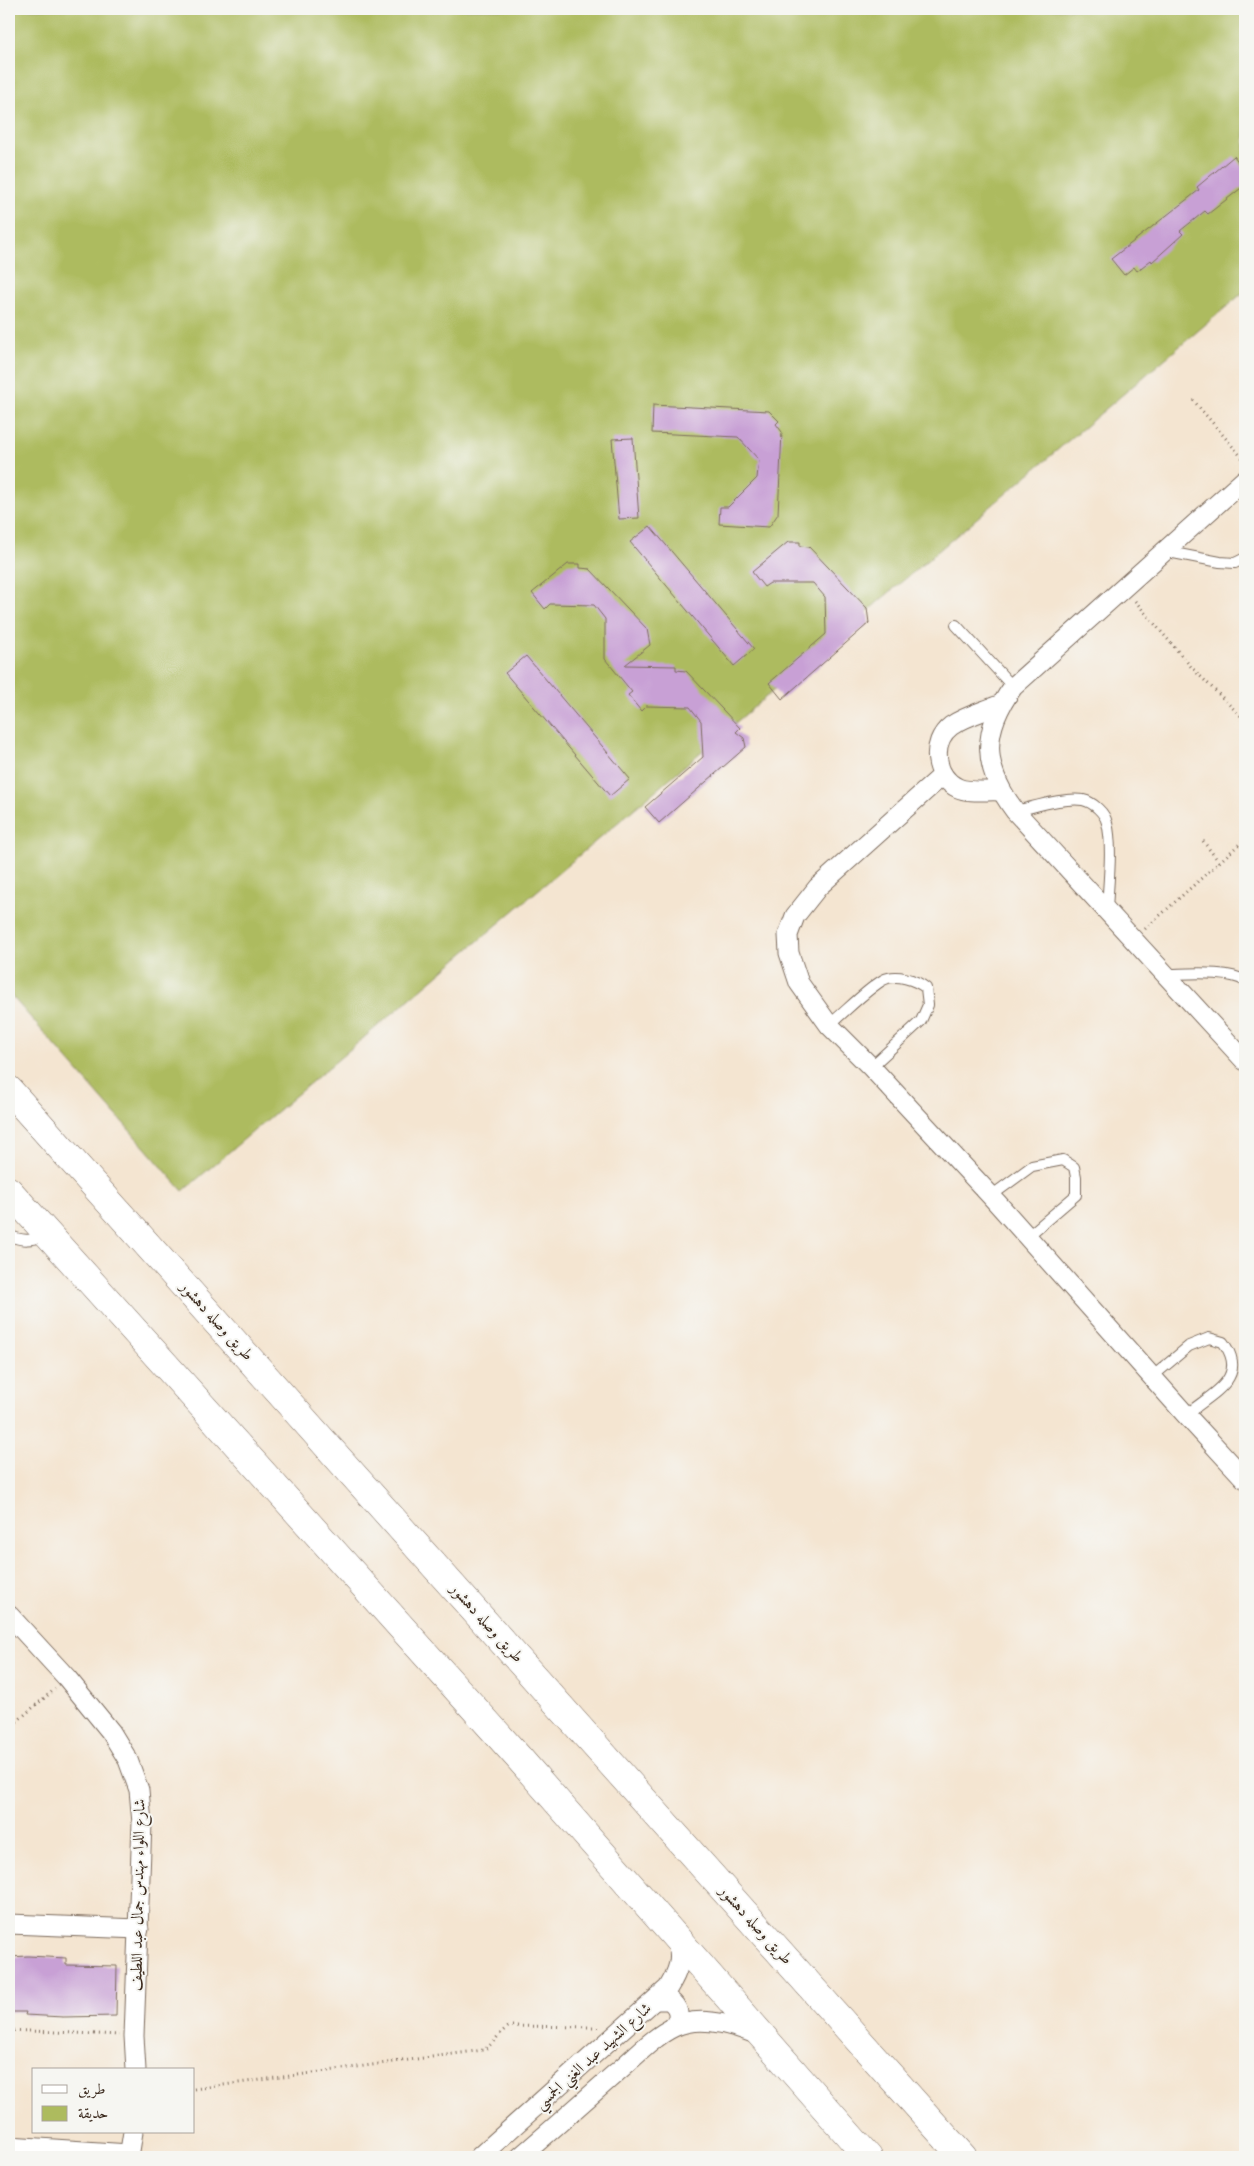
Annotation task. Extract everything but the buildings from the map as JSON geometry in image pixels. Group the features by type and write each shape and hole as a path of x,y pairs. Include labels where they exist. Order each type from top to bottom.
{"main road":[{"name":"طريق وصله دهشور","path":"9,1090 963,2157"},
{"path":"9,1191 518,1757 760,2036 868,2157"}],"street":[{"path":"1245,479 1162,551 1013,687 1001,704 992,725 989,747 992,770 1000,791 1015,810 1245,1061"},
{"path":"1000,791 960,789 950,783 943,775 938,765 937,754 939,743 952,726 1001,704"},
{"path":"943,775 818,887 795,916 788,935 788,953 799,984 829,1025 871,1067 991,1196 1245,1479"},
{"name":"شارع اللواء مهندس جمال عبد اللطيف","path":"9,1615 66,1678 111,1732 128,1760 139,1790 142,1823 134,2036 136,2068"},
{"path":"9,1924 139,1929"},
{"name":"شارع الشهيد عبد الغني الجمسي","path":"479,2157 668,1988 680,1966 681,1953 678,1940"},
{"path":"656,2000 669,2000 678,2009 678,2021 674,2026"},
{"name":"شارع الشهيد عبد الغني الجمسي","path":"520,2157 642,2050 674,2026 714,2022 736,2025 760,2036"},
{"path":"9,2146 129,2156 132,2134"}],"lane":[{"path":"1162,551 1220,562 1235,563 1245,558"},
{"path":"956,625 1013,687"},
{"path":"1015,810 1084,800 1098,808 1107,821 1109,836 1107,911"},
{"path":"1165,974 1223,975 1240,977 1245,981"},
{"path":"829,1025 884,979 906,978 918,982 926,988 928,1005 921,1021 871,1067"},
{"path":"991,1196 1032,1166 1063,1160 1074,1167 1076,1194 1027,1237"},
{"path":"9,1235 16,1239 29,1241 48,1235"},
{"path":"1152,1376 1189,1346 1209,1338 1223,1342 1231,1352 1234,1367 1228,1381 1186,1415"}],"path":[{"path":"1193,400 1245,461"},
{"path":"1123,587 1193,669 1245,720"},
{"path":"1133,939 1245,839"},
{"path":"1203,841 1219,862"},
{"path":"9,1728 66,1678"},
{"path":"195,2089 483,2050 490,2046 500,2030 510,2026 626,2027"},
{"path":"9,2030 134,2036"}],"green space":[{"path":"9,9 1245,9 1245,291 183,1191 9,993"}]}
